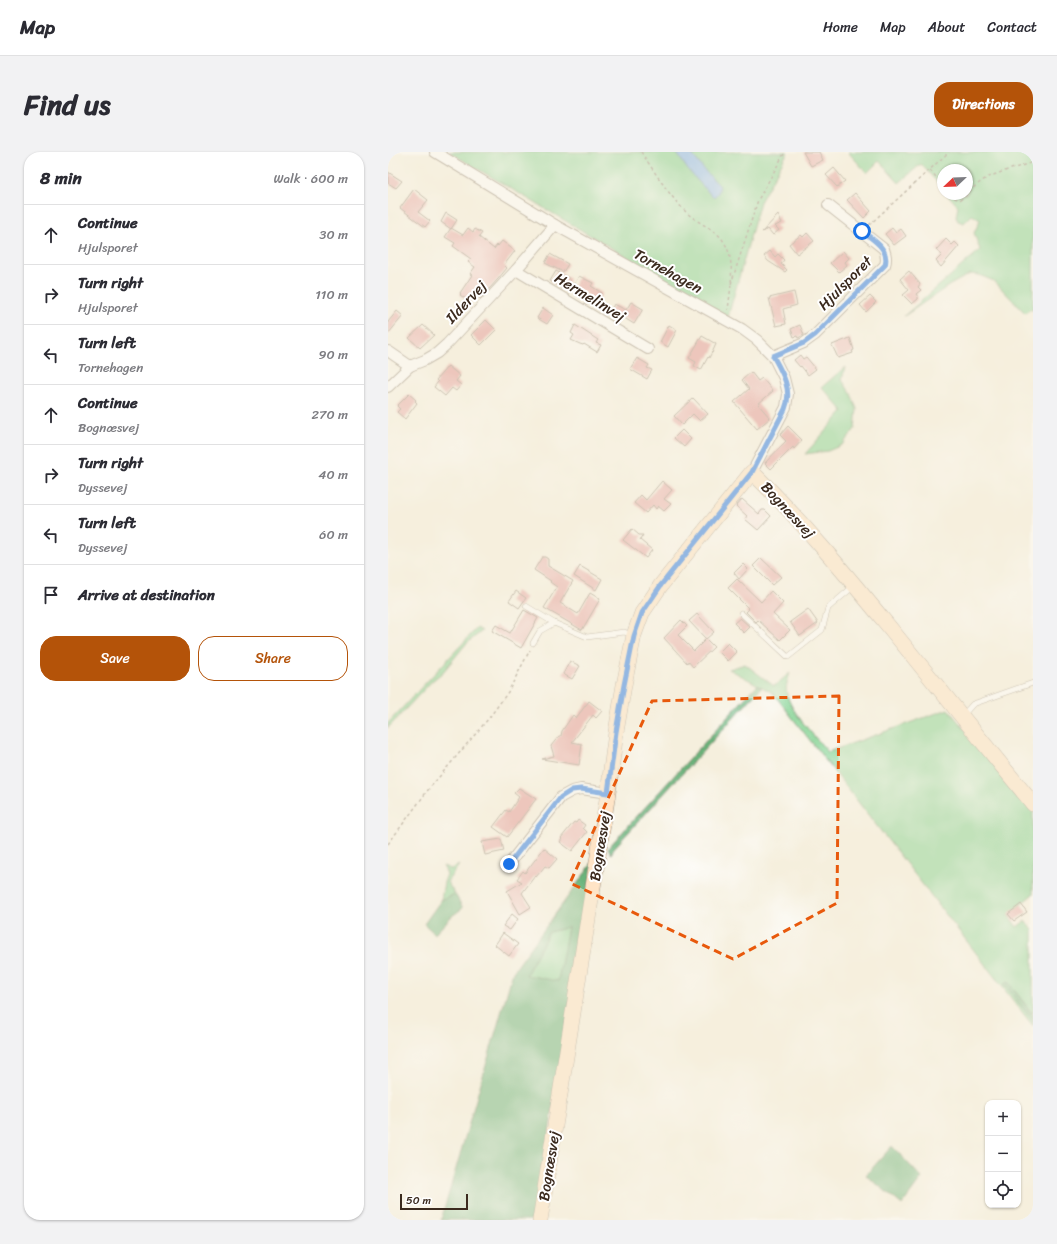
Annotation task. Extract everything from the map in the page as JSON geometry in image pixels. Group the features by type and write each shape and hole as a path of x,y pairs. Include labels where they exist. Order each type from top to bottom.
{"street":[{"name":"Tornehagen","path":"435,152 555,225 742,329 757,340 773,356 787,386 788,401 752,472"},
{"name":"Hjulsporet","path":"773,356 804,343 815,335 885,265 886,256 884,249 828,205"},
{"name":"Ildervej","path":"388,387 410,366 437,353 447,344 516,270 555,225"},
{"name":"Hermelinvej","path":"516,270 648,349"},
{"path":"388,351 410,366"},
{"name":"Bognæsvej","path":"540,1220 608,793 616,732 634,636 642,613 661,585 752,472 812,535 963,716 1033,804"},
{"path":"509,864 561,797 572,790 581,789 608,793"}],"lane":[{"path":"741,613 788,657 822,630 828,608 855,586"},
{"path":"526,606 554,623 586,637 624,632 634,636"},
{"path":"534,643 540,631 554,623"},
{"path":"963,716 974,704 1033,683"}],"path":[{"path":"641,152 668,191 685,211 724,241 729,252 732,271 727,322"},
{"path":"730,288 758,200 785,152"},
{"path":"862,231 949,152"},
{"path":"973,189 983,180 1033,162"},
{"path":"930,170 937,178"},
{"path":"388,844 428,790 489,718 508,692 534,643"}],"highlighted area":[{"path":"839,696 837,903 733,959 570,883 652,701"}],"green space":[{"path":"449,152 788,152 760,202 728,317"},
{"path":"848,152 1033,152 1033,311 1031,309 1025,313 994,281 979,275 970,274 950,285 904,316 980,250 974,233 980,220 972,215 964,223 958,221 956,217 958,206 952,200 973,200 973,164 937,164 937,182 921,164 899,183 879,161 867,173"},
{"path":"845,367 842,380 851,394 857,409 855,429 842,445 828,451 805,454 843,411 822,387"},
{"path":"477,628 482,631 466,644 443,672 432,681 388,728 388,723"},
{"path":"745,664 774,686 790,673 786,688 789,701 804,724 828,752 948,709 1033,812 1033,894 1008,915 1017,927 1025,921 1033,930 1033,1013 1008,982 1005,984 1033,1021 1033,1026 773,693 729,669"},
{"path":"757,685 762,687 614,848 611,854 608,848"},
{"path":"593,862 535,1220 441,1220 513,972","holes":["568,927 558,981 526,975 549,932"]},
{"path":"459,865 447,882 455,894 441,900 447,874 443,866 451,869"},
{"path":"455,894 463,908 452,916 435,934 424,924 441,900"},
{"path":"568,927 558,982 526,975 549,932"},
{"path":"1008,982 1033,1015 1033,1021 1004,984"},
{"path":"892,1146 922,1178 902,1205 866,1175"}],"water":[{"path":"676,152 690,152 706,172 720,186 718,193 714,197 688,170"}],"building":[{"path":"803,152 819,152 823,160 811,166"},
{"path":"834,168 845,181 837,187 826,175"},
{"path":"388,172 402,181 396,188 388,183"},
{"path":"414,189 428,200 418,212 430,221 425,227 400,208"},
{"path":"855,193 871,211 864,218 847,200"},
{"path":"446,213 457,220 451,229 441,222"},
{"path":"778,215 782,223 775,226 779,230 773,235 768,229 762,232"},
{"path":"451,228 463,235 468,228 473,232 475,229 482,233 479,237 494,249 502,241 515,251 504,265 507,268 480,299 475,294 470,302 460,295 475,267 468,262 471,259 453,246 455,243 445,237"},
{"path":"892,228 896,233 901,229 906,236 894,245 885,234"},
{"path":"807,233 814,241 797,254 789,244 801,235 803,237"},
{"path":"946,239 952,245 955,242 959,246 941,267 936,261 942,255 936,250"},
{"path":"770,251 775,257 778,254 784,260 781,264 787,270 785,272 768,261 764,256"},
{"path":"843,251 849,258 845,262 847,265 839,272 830,263"},
{"path":"550,254 568,264 563,272 545,263"},
{"path":"556,271 570,279 564,289 550,281"},
{"path":"909,271 920,284 918,287 921,290 916,294 918,299 912,304 903,295 909,290 900,279"},
{"path":"579,276 593,283 591,286 602,293 597,303 586,296 587,294 573,286"},
{"path":"794,292 797,305 783,309 786,324 776,326 769,298"},
{"path":"870,296 876,302 866,312 860,305"},
{"path":"631,302 643,309 634,324 621,316 619,320 609,314 614,304 626,310"},
{"path":"543,308 553,315 547,324 537,318"},
{"path":"397,311 403,316 388,334 388,322"},
{"path":"486,320 496,330 481,345 471,335"},
{"path":"423,325 434,335 420,348 409,338"},
{"path":"575,325 598,340 596,343 601,345 597,352 584,344 583,345 571,340 574,335 571,333"},
{"path":"669,325 677,330 668,347 660,342"},
{"path":"800,325 804,335 798,338 797,336 794,337 791,329"},
{"path":"702,336 716,344 701,370 694,366 696,362 689,358"},
{"path":"850,338 854,350 852,351 853,353 838,358 832,345"},
{"path":"800,355 803,359 806,357 816,369 808,375 794,360"},
{"path":"637,358 649,365 647,368 652,370 647,379 630,369"},
{"path":"448,366 460,376 456,381 461,385 456,391 452,388 445,396 434,387 438,382 436,380"},
{"path":"751,372 758,381 762,378 773,391 758,404 770,418 757,429 734,402 749,389 742,380"},
{"path":"409,394 416,400 415,401 417,403 405,419 397,412 400,409 397,406"},
{"path":"693,398 708,414 700,421 693,414 682,425 674,416"},
{"path":"788,426 802,440 771,469 765,463 786,441 780,435"},
{"path":"682,430 691,439 684,447 674,438"},
{"path":"662,481 672,490 664,499 671,504 664,511 658,506 656,509 653,505 646,513 634,503 641,495 646,500"},
{"path":"742,499 759,514 762,510 765,510 771,516 758,530 745,519 747,516 736,506"},
{"path":"632,529 639,535 643,535 640,540 652,550 646,558 623,540"},
{"path":"542,557 548,559 548,566 573,581 560,603 578,614 590,593 600,599 582,630 544,608 557,587 550,582 551,581 534,570"},
{"path":"761,558 781,577 772,585 753,566"},
{"path":"743,564 748,569 739,579 734,573"},
{"path":"580,566 602,579 596,590 574,576"},
{"path":"737,579 761,602 771,591 783,603 773,614 790,630 780,640 758,620 756,622 746,612 749,609 728,588"},
{"path":"516,591 526,598 519,608 509,601"},
{"path":"808,609 818,623 800,636 790,622"},
{"path":"524,610 538,618 521,648 492,631 496,625 510,633"},
{"path":"697,614 714,632 706,639 689,621"},
{"path":"740,618 750,627 744,633 734,623"},
{"path":"681,620 687,626 678,635 694,651 706,639 714,647 693,667 688,661 687,663 664,638"},
{"path":"728,643 737,652 728,661 719,652"},
{"path":"570,661 580,666 572,679 563,674"},
{"path":"589,701 602,711 596,718 593,715 572,742 582,744 579,765 542,759 554,756 551,746 559,736 561,736 562,731 573,715 576,718"},
{"path":"519,788 536,799 507,837 493,827 506,810 509,812 519,797 514,793"},
{"path":"578,820 585,825 583,828 587,832 572,851 560,842 562,839 561,838 574,822 576,823"},
{"path":"501,839 504,851 485,855 482,842"},
{"path":"544,848 557,859 549,868 545,866 522,893 531,907 520,914 507,891 522,882 517,879 523,871 525,873"},
{"path":"1021,904 1027,912 1014,921 1008,914"},
{"path":"512,914 518,919 510,930 503,926"},
{"path":"503,933 518,944 509,956 495,945"}],"route":[{"path":"509,864 561,797 572,790 581,789 608,793 624,685 634,636 642,613 661,585 752,472 772,435 788,401 787,386 773,356 804,343 815,335 885,265 887,260 884,249 862,231"}]}
